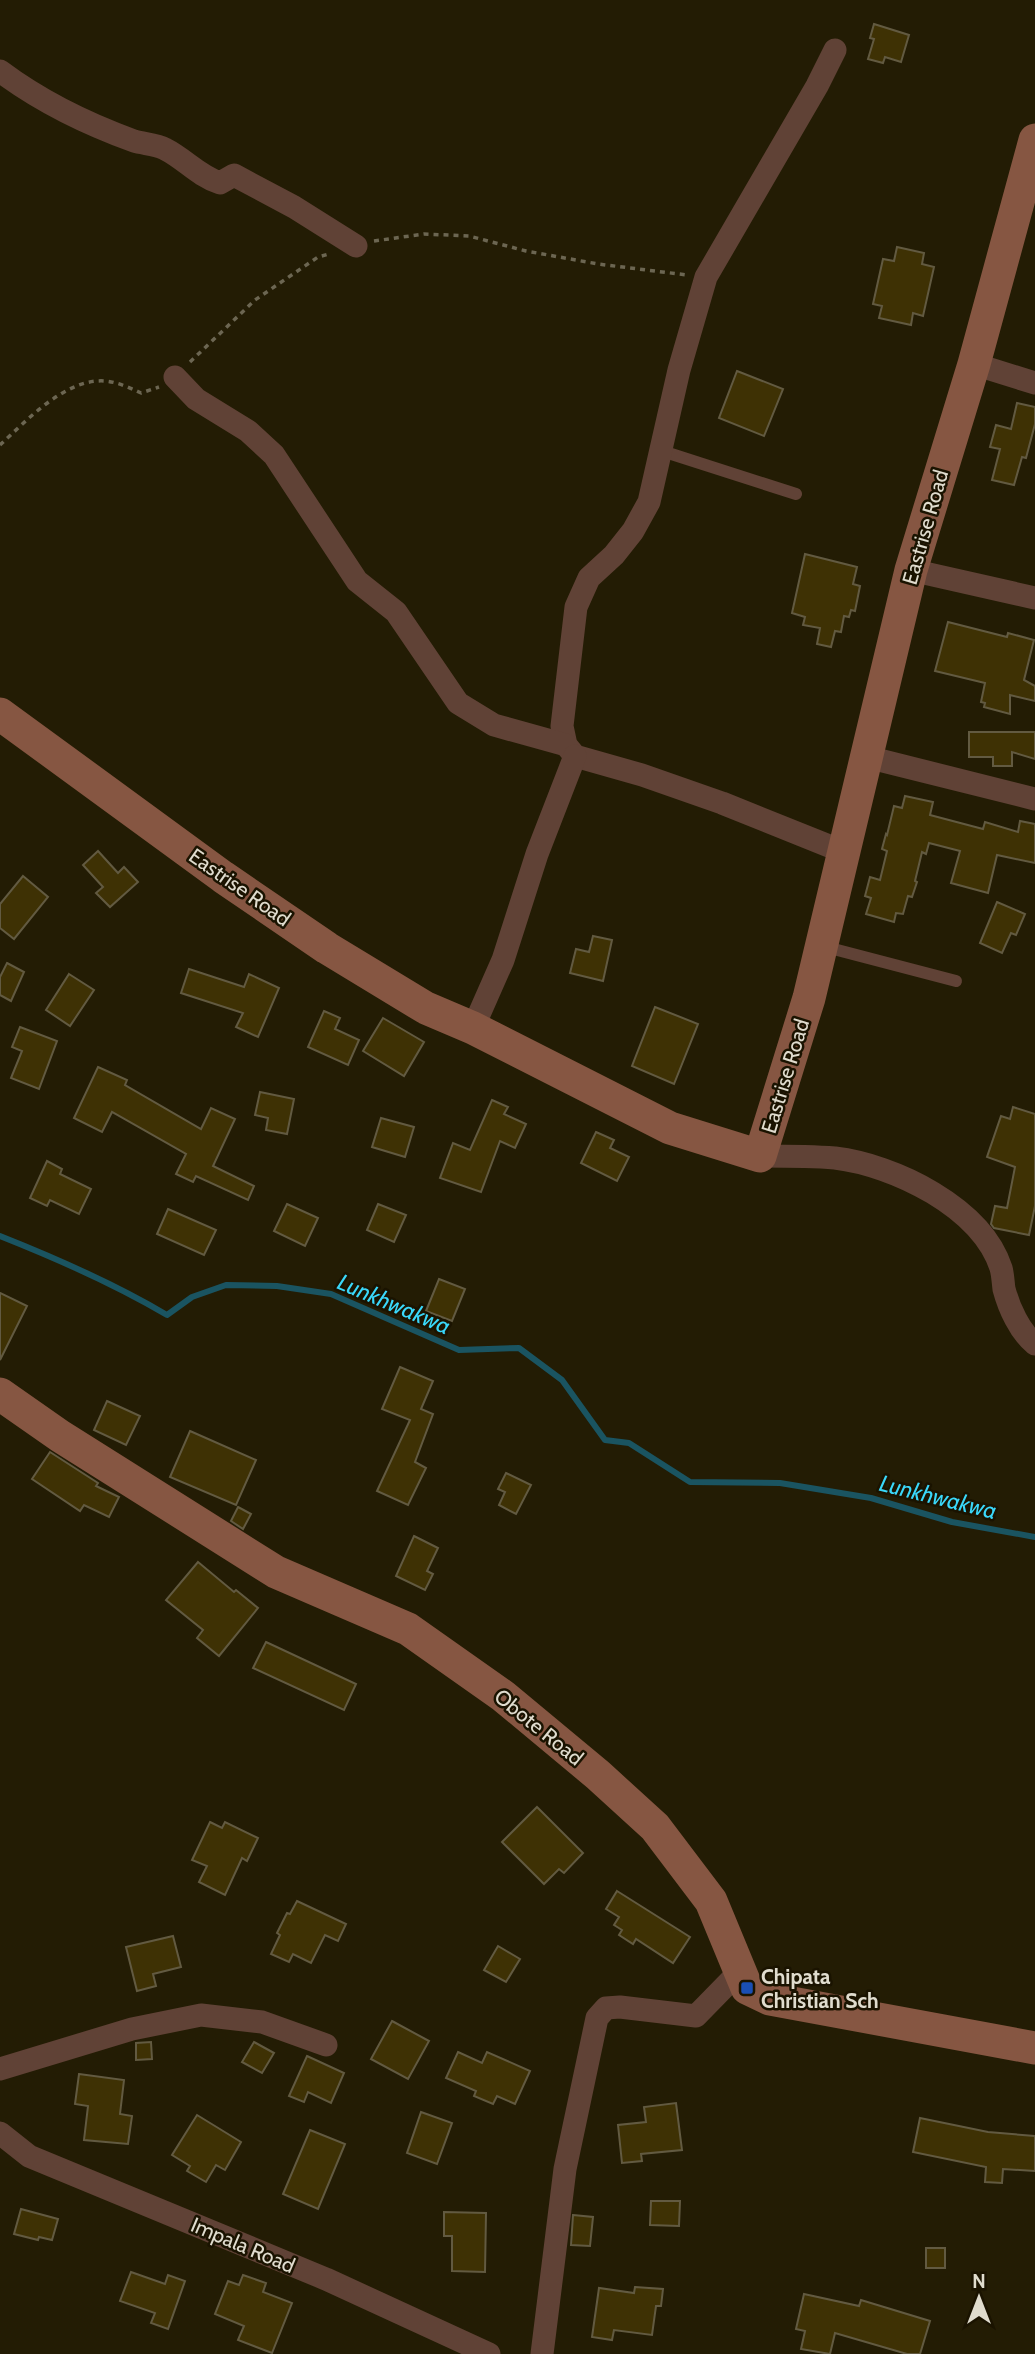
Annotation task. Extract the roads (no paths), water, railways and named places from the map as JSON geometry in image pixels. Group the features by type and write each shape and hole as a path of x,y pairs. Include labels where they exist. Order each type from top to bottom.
{"street":[{"path":"473,1028 503,960 570,750 562,726 576,607 589,578 614,555 633,531 649,502 679,370 706,277 817,86 835,50"},
{"path":"0,71 24,89 88,122 135,141 165,148 203,177 220,183 234,174 356,246"},
{"name":"Eastrise Road","path":"0,713 223,877 327,948 426,1008 473,1028 670,1128 760,1156 809,998 911,570 1033,156"},
{"path":"974,363 1035,383"},
{"path":"174,377 196,399 248,431 274,455 357,581 396,612 458,703 494,725 722,803 844,852"},
{"path":"911,570 1035,597"},
{"path":"867,757 1035,799"},
{"path":"760,1156 838,1158 915,1183 947,1201 984,1236 1000,1267 1013,1312 1027,1338 1035,1344"},
{"name":"Obote Road","path":"0,1394 60,1436 276,1572 408,1629 503,1696 598,1775 655,1827 711,1901 747,1988 771,1999 1035,2048"},
{"path":"542,2354 565,2169 597,2018 606,2008 620,2007 695,2016 739,1972"},
{"path":"0,2069 132,2029 201,2015 262,2022 326,2045"},
{"name":"Impala Road","path":"0,2133 29,2156 326,2279 489,2354"}],"lane":[{"path":"662,451 796,494"},
{"path":"822,946 956,981"}],"waterway":[{"name":"Lunkhwakwa","path":"0,1236 85,1272 167,1315 192,1297 226,1285 277,1286 331,1294 459,1350 519,1348 562,1380 605,1440 629,1443 690,1482 780,1483 871,1498 952,1522 1035,1537"}],"place":[{"name":"Chipata Christian Sch","path":"747,1988"}]}
